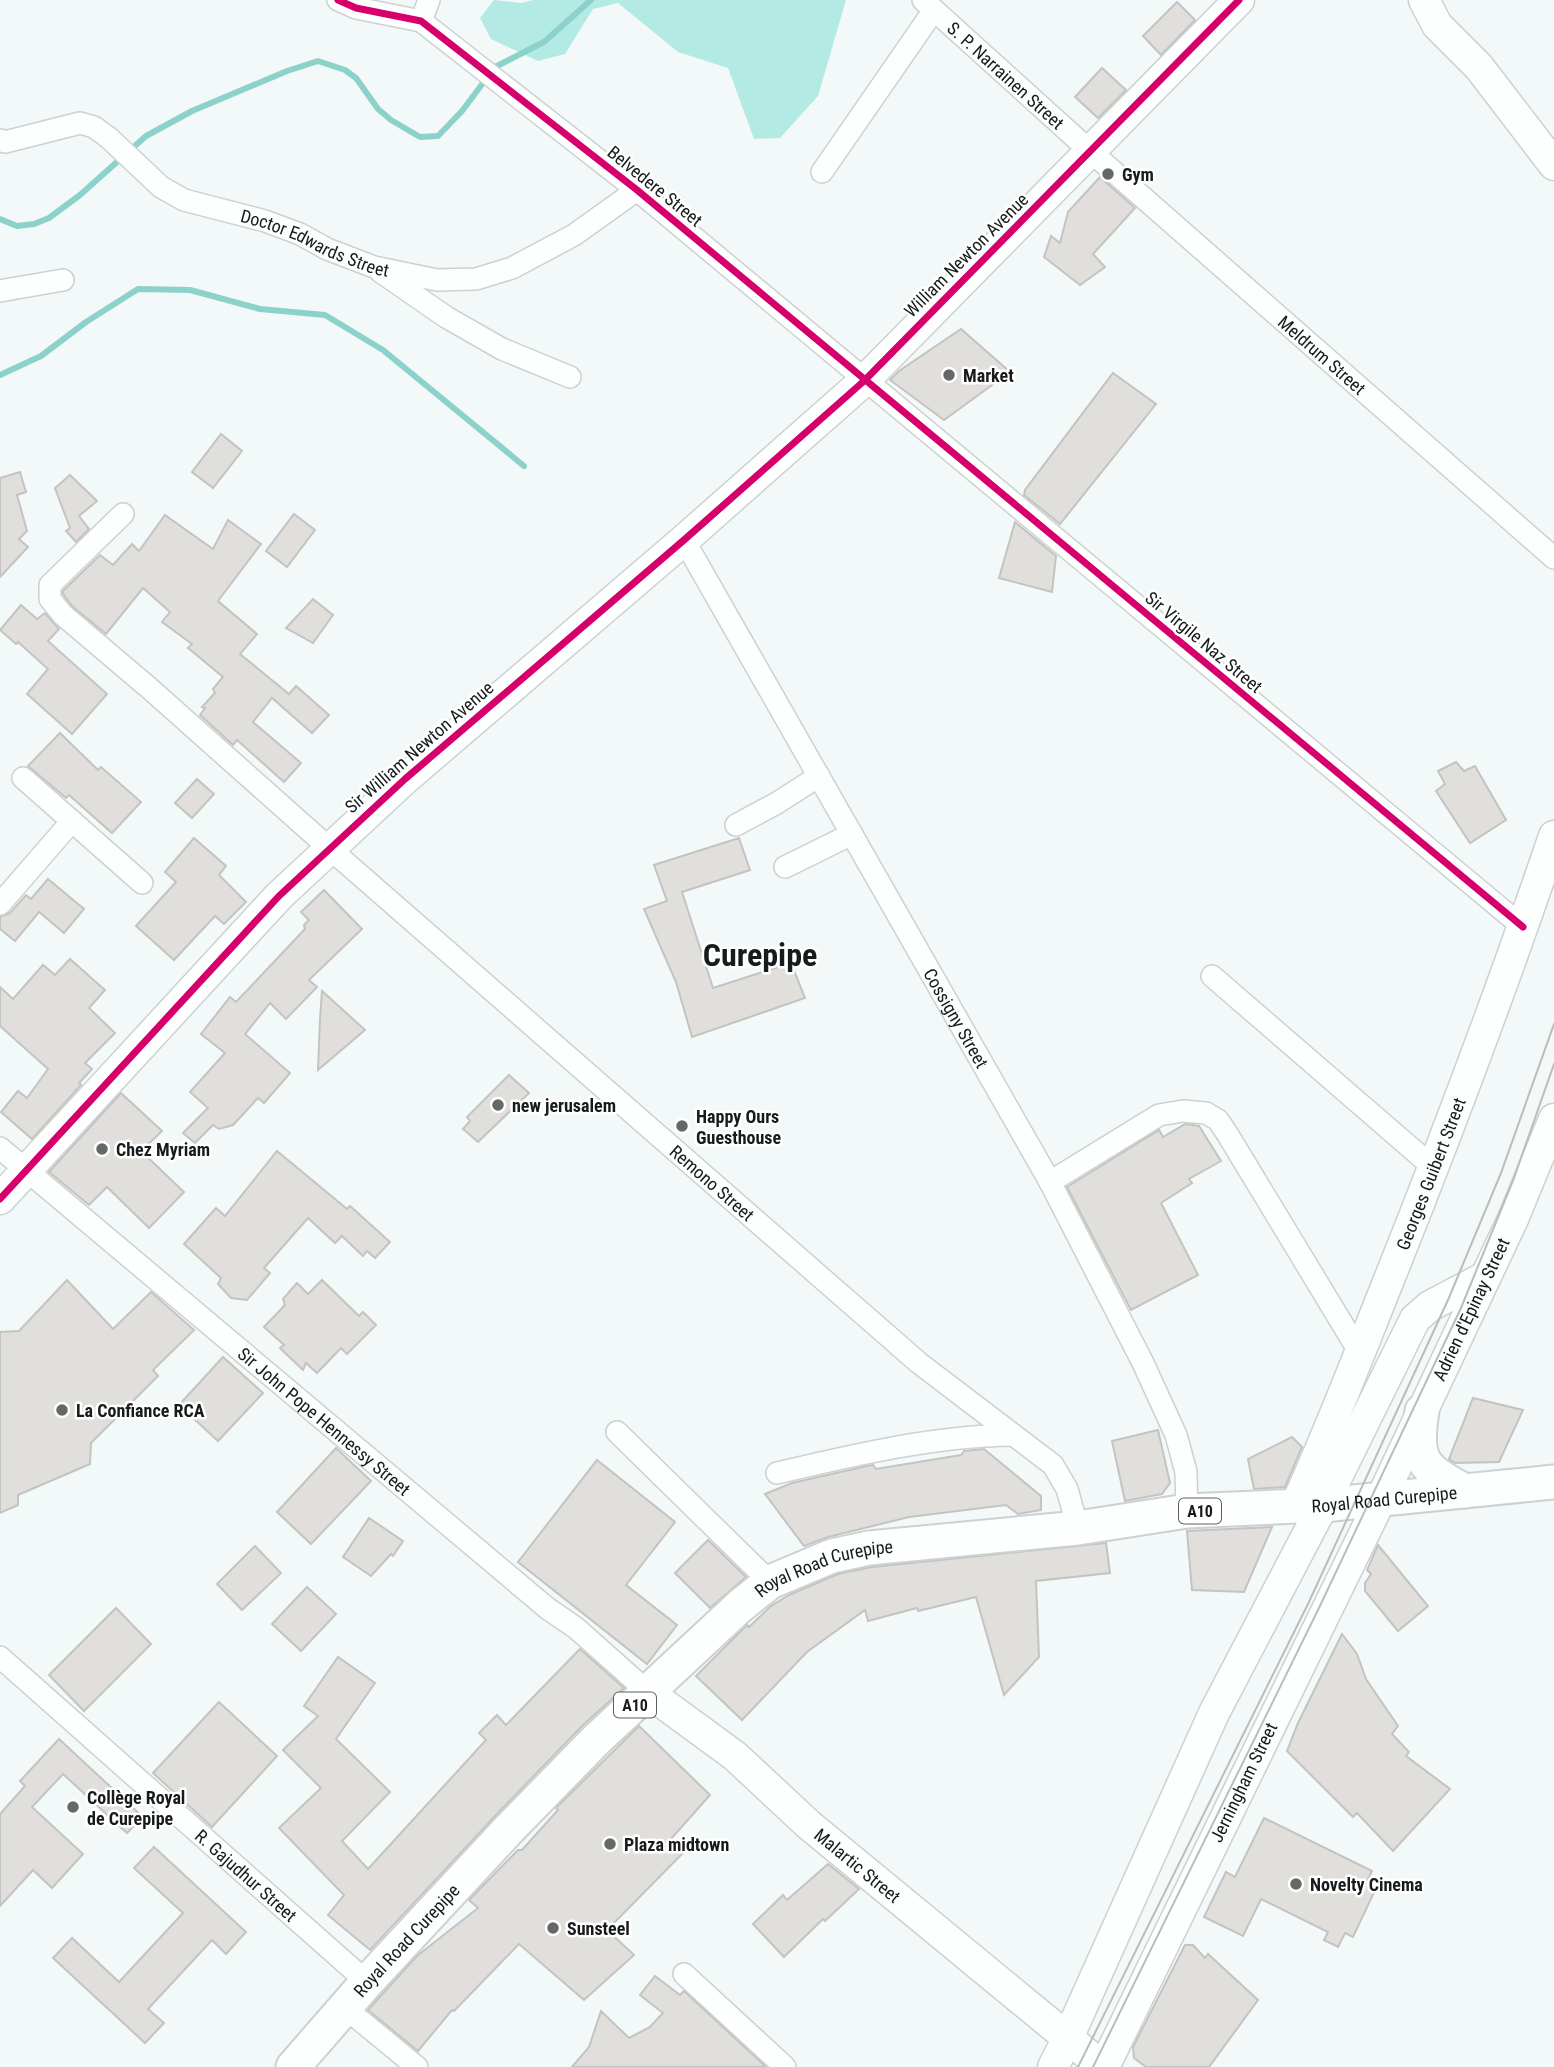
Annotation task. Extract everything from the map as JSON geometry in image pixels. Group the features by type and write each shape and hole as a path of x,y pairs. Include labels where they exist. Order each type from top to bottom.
{"main road":[{"path":"1422,1411 1418,1438 1421,1454 1428,1467 1438,1476 1465,1490"},
{"name":"Royal Road Curepipe","path":"293,2067 344,2007 510,1828 597,1740 740,1606 770,1582 831,1556 869,1548 1078,1528 1187,1511 1309,1506 1554,1482"}],"street":[{"path":"338,0 356,8 421,21 429,0"},
{"path":"1090,151 1239,0"},
{"path":"1424,0 1437,25 1479,67 1554,165"},
{"path":"822,172 929,5"},
{"name":"S. P. Narrainen Street","path":"929,5 1090,151"},
{"name":"Belvedere Street","path":"421,21 637,190 864,381"},
{"name":"Doctor Edwards Street","path":"0,141 5,142 80,122 94,127 160,187 184,200 300,234 327,249 374,267 437,280 476,279 512,268 574,235 637,190"},
{"name":"William Newton Avenue","path":"864,381 1090,151"},
{"name":"Meldrum Street","path":"1090,151 1554,558"},
{"path":"374,267 480,337 570,377"},
{"path":"0,291 63,280"},
{"name":"Sir William Newton Avenue","path":"0,1199 279,896 329,848 864,381"},
{"name":"Sir Virgile Naz Street","path":"864,381 1523,927"},
{"name":"Remono Street","path":"123,514 50,585 50,599 63,615 919,1363 1053,1465 1067,1489 1078,1528"},
{"name":"Cossigny Street","path":"684,540 1050,1182 1143,1363 1176,1435 1186,1472 1187,1511"},
{"path":"736,825 819,776"},
{"path":"23,778 142,883"},
{"path":"0,904 72,821"},
{"path":"785,867 852,834"},
{"name":"Georges Guibert Street","path":"1309,1506 1321,1450 1434,1168 1554,836"},
{"path":"1212,976 1434,1168"},
{"path":"1050,1182 1159,1115 1183,1111 1206,1113 1219,1120 1360,1353"},
{"name":"Adrien d'Epinay Street","path":"1381,1499 1513,1219 1554,1119"},
{"name":"Sir John Pope Hennessy Street","path":"0,1148 649,1693"},
{"path":"1053,2067 1068,2040 1309,1506 1415,1319 1430,1306 1485,1277"},
{"path":"617,1432 770,1582"},
{"path":"777,1473 845,1457 974,1436 1013,1435"},
{"name":"Jerningham Street","path":"1103,2067 1381,1499"},
{"name":"R. Gajudhur Street","path":"0,1657 367,1982"},
{"name":"Malartic Street","path":"649,1693 735,1756 808,1825 1103,2067"},
{"path":"684,1974 785,2067"},
{"path":"344,2007 417,2067"}],"shaded area":[{"path":"494,0 522,3 533,0 846,0 818,96 780,138 754,139 728,68 678,52 618,3 593,9 565,54 538,61 491,39 480,18"}],"building":[{"path":"1177,2 1195,20 1161,55 1143,36"},
{"path":"1102,68 1126,90 1098,118 1075,97"},
{"path":"1100,177 1135,208 1093,254 1105,267 1080,285 1044,257 1051,236 1060,243 1068,212"},
{"name":"Market","path":"961,329 1010,372 944,420 890,380"},
{"path":"1113,373 1156,404 1060,524 1024,495 1025,490"},
{"path":"221,434 242,451 213,488 192,472"},
{"path":"20,472 26,492 17,495 27,531 19,539 28,547 0,577 0,478"},
{"path":"70,475 97,501 79,516 89,529 76,542 66,531 70,528 55,488"},
{"path":"294,514 315,530 287,567 266,551"},
{"path":"165,515 213,549 228,520 261,544 218,601 257,634 240,654 289,694 296,686 329,715 312,733 272,698 253,722 301,763 284,782 237,740 233,745 200,715 205,708 202,707 215,693 213,689 223,677 188,648 192,644 162,622 170,612 143,588 106,634 72,606 63,594 100,555 113,565 132,544 139,551"},
{"path":"1015,522 1056,556 1052,592 999,578"},
{"path":"313,599 333,615 313,643 286,628"},
{"path":"21,605 37,619 45,613 59,629 48,641 107,694 72,734 27,694 48,669 0,630"},
{"path":"60,733 98,770 101,767 141,802 112,833 69,795 66,798 28,766"},
{"path":"1456,762 1464,771 1475,766 1506,820 1470,843 1436,791 1445,784 1438,771"},
{"path":"197,779 214,794 192,818 175,803"},
{"path":"194,838 226,866 219,875 246,902 224,924 215,916 174,960 136,926 176,882 165,872"},
{"path":"739,838 750,870 682,892 713,988 791,963 805,998 692,1037 676,982 644,909 667,901 654,865"},
{"path":"48,879 84,909 64,933 39,912 15,941 0,929 0,917 10,913 26,895 31,899"},
{"path":"324,890 362,929 309,980 317,987 286,1019 270,1003 245,1034 290,1073 264,1103 258,1098 233,1125 219,1129 213,1125 195,1143 183,1133 208,1108 190,1092 225,1053 201,1034 230,997 236,1002 305,929 304,925 309,920 301,912"},
{"path":"70,959 105,990 89,1008 115,1033 85,1063 92,1069 79,1083 81,1085 32,1139 1,1112 18,1091 27,1098 48,1069 0,1026 0,987 13,999 43,965 55,975"},
{"path":"322,991 365,1030 318,1070 320,1019"},
{"name":"new jerusalem","path":"509,1075 529,1093 478,1142 463,1129 470,1121 467,1117"},
{"name":"Chez Myriam","path":"121,1093 162,1131 141,1151 184,1192 149,1228 107,1187 89,1205 49,1172"},
{"path":"1185,1124 1199,1126 1221,1161 1189,1179 1192,1183 1161,1203 1198,1275 1131,1310 1067,1187 1159,1130 1163,1137"},
{"path":"277,1151 347,1209 350,1206 390,1242 375,1258 367,1251 363,1256 342,1236 335,1243 308,1218 264,1268 270,1273 247,1300 231,1298 218,1284 221,1278 184,1244 216,1208 225,1216"},
{"name":"La Confiance RCA","path":"67,1280 113,1329 151,1292 194,1330 153,1370 158,1376 91,1443 90,1464 18,1495 18,1505 0,1513 0,1332 19,1331"},
{"path":"322,1280 359,1316 363,1312 376,1325 347,1354 341,1348 317,1373 306,1363 303,1370 280,1348 284,1345 264,1327 285,1305 283,1299 297,1283 308,1294"},
{"path":"223,1357 263,1393 218,1441 179,1405"},
{"path":"1473,1398 1523,1410 1499,1462 1455,1463 1449,1459"},
{"path":"1158,1430 1170,1483 1162,1494 1125,1501 1112,1441"},
{"path":"1292,1437 1302,1447 1285,1487 1254,1489 1248,1459"},
{"path":"336,1448 371,1481 311,1544 277,1512"},
{"path":"984,1449 1041,1496 1041,1510 1018,1514 1006,1505 909,1517 828,1537 804,1546 765,1494 792,1483 867,1466 873,1465 876,1469"},
{"path":"597,1460 675,1522 626,1585 677,1625 647,1664 518,1562"},
{"path":"369,1518 403,1541 393,1556 391,1554 371,1576 343,1557"},
{"path":"1272,1527 1244,1592 1192,1590 1187,1531"},
{"path":"708,1540 746,1577 710,1608 675,1573"},
{"path":"1106,1543 1110,1573 1036,1581 1039,1657 1004,1695 976,1597 868,1621 865,1610 807,1652 742,1720 696,1676 747,1625 749,1627 771,1606 789,1595 838,1574 872,1567"},
{"path":"1378,1545 1428,1606 1398,1631 1365,1591 1365,1583 1371,1574 1367,1570"},
{"path":"255,1546 281,1573 242,1610 217,1584"},
{"path":"307,1587 336,1614 301,1651 272,1624"},
{"path":"116,1608 151,1644 84,1711 49,1675"},
{"path":"1342,1634 1357,1654 1366,1679 1398,1726 1392,1734 1409,1752 1406,1756 1450,1789 1393,1851 1357,1813 1353,1817 1287,1751"},
{"path":"580,1649 624,1688 582,1726 370,1950 328,1915 344,1895 279,1828 321,1788 283,1750 318,1716 304,1706 338,1657 375,1683 336,1739 390,1792 342,1841 368,1869 486,1740 479,1733 497,1715 506,1725"},
{"path":"219,1702 277,1756 212,1827 153,1773"},
{"path":"639,1726 710,1795 670,1840 683,1853 607,1930 634,1955 584,2000 519,1944 454,2011 452,2010 418,2051 368,2010 417,1956 478,1908 469,1900 518,1850 522,1850 558,1810 556,1808"},
{"path":"59,1739 143,1817 127,1833 63,1774 32,1807 83,1854 52,1888 33,1870 0,1906 0,1814 25,1786 20,1781"},
{"name":"Novelty Cinema","path":"1264,1818 1372,1871 1367,1881 1377,1886 1353,1937 1345,1933 1338,1947 1324,1940 1328,1932 1261,1899 1243,1936 1204,1917 1226,1872 1235,1877"},
{"path":"154,1847 246,1932 226,1954 212,1940 148,2009 164,2023 145,2043 53,1958 72,1938 119,1982 183,1913 134,1868"},
{"path":"828,1864 859,1889 784,1957 753,1924 783,1895 787,1900"},
{"path":"1185,1945 1193,1945 1205,1958 1208,1954 1258,2000 1209,2067 1146,2067 1134,2058 1133,2047"},
{"path":"655,1976 680,1995 684,1991 766,2067 572,2067 589,2047 601,2011 629,2038 650,2027 663,2013 640,1995"}],"waterway":[{"path":"0,219 17,226 34,224 49,218 80,195 146,136 192,111 287,71 318,61 345,70 356,78 378,109 391,120 420,137 438,136 462,111 495,67 544,42 591,0"},
{"path":"0,375 41,356 86,322 138,289 190,290 260,309 325,315 383,350 524,466"}],"tram line":[{"path":"1078,2067 1308,1604 1448,1300 1501,1173 1554,1024"},
{"path":"1093,2067 1318,1610 1461,1308 1514,1178 1554,1064"}],"cycle path":[{"path":"338,0 356,8 421,21 637,190 1523,927"},
{"path":"0,1199 279,896 405,779 684,540 864,381 1239,0"}],"place":[{"name":"Gym","path":"1108,174"},
{"name":"Market","path":"949,375"},
{"name":"new jerusalem","path":"498,1105"},
{"name":"Happy Ours Guesthouse","path":"682,1126"},
{"name":"Chez Myriam","path":"102,1149"},
{"name":"La Confiance RCA","path":"62,1410"},
{"name":"Collège Royal de Curepipe","path":"73,1807"},
{"name":"Plaza midtown","path":"610,1844"},
{"name":"Novelty Cinema","path":"1296,1884"},
{"name":"Sunsteel","path":"553,1928"}],"district":[{"name":"Curepipe","path":"760,955"}]}
